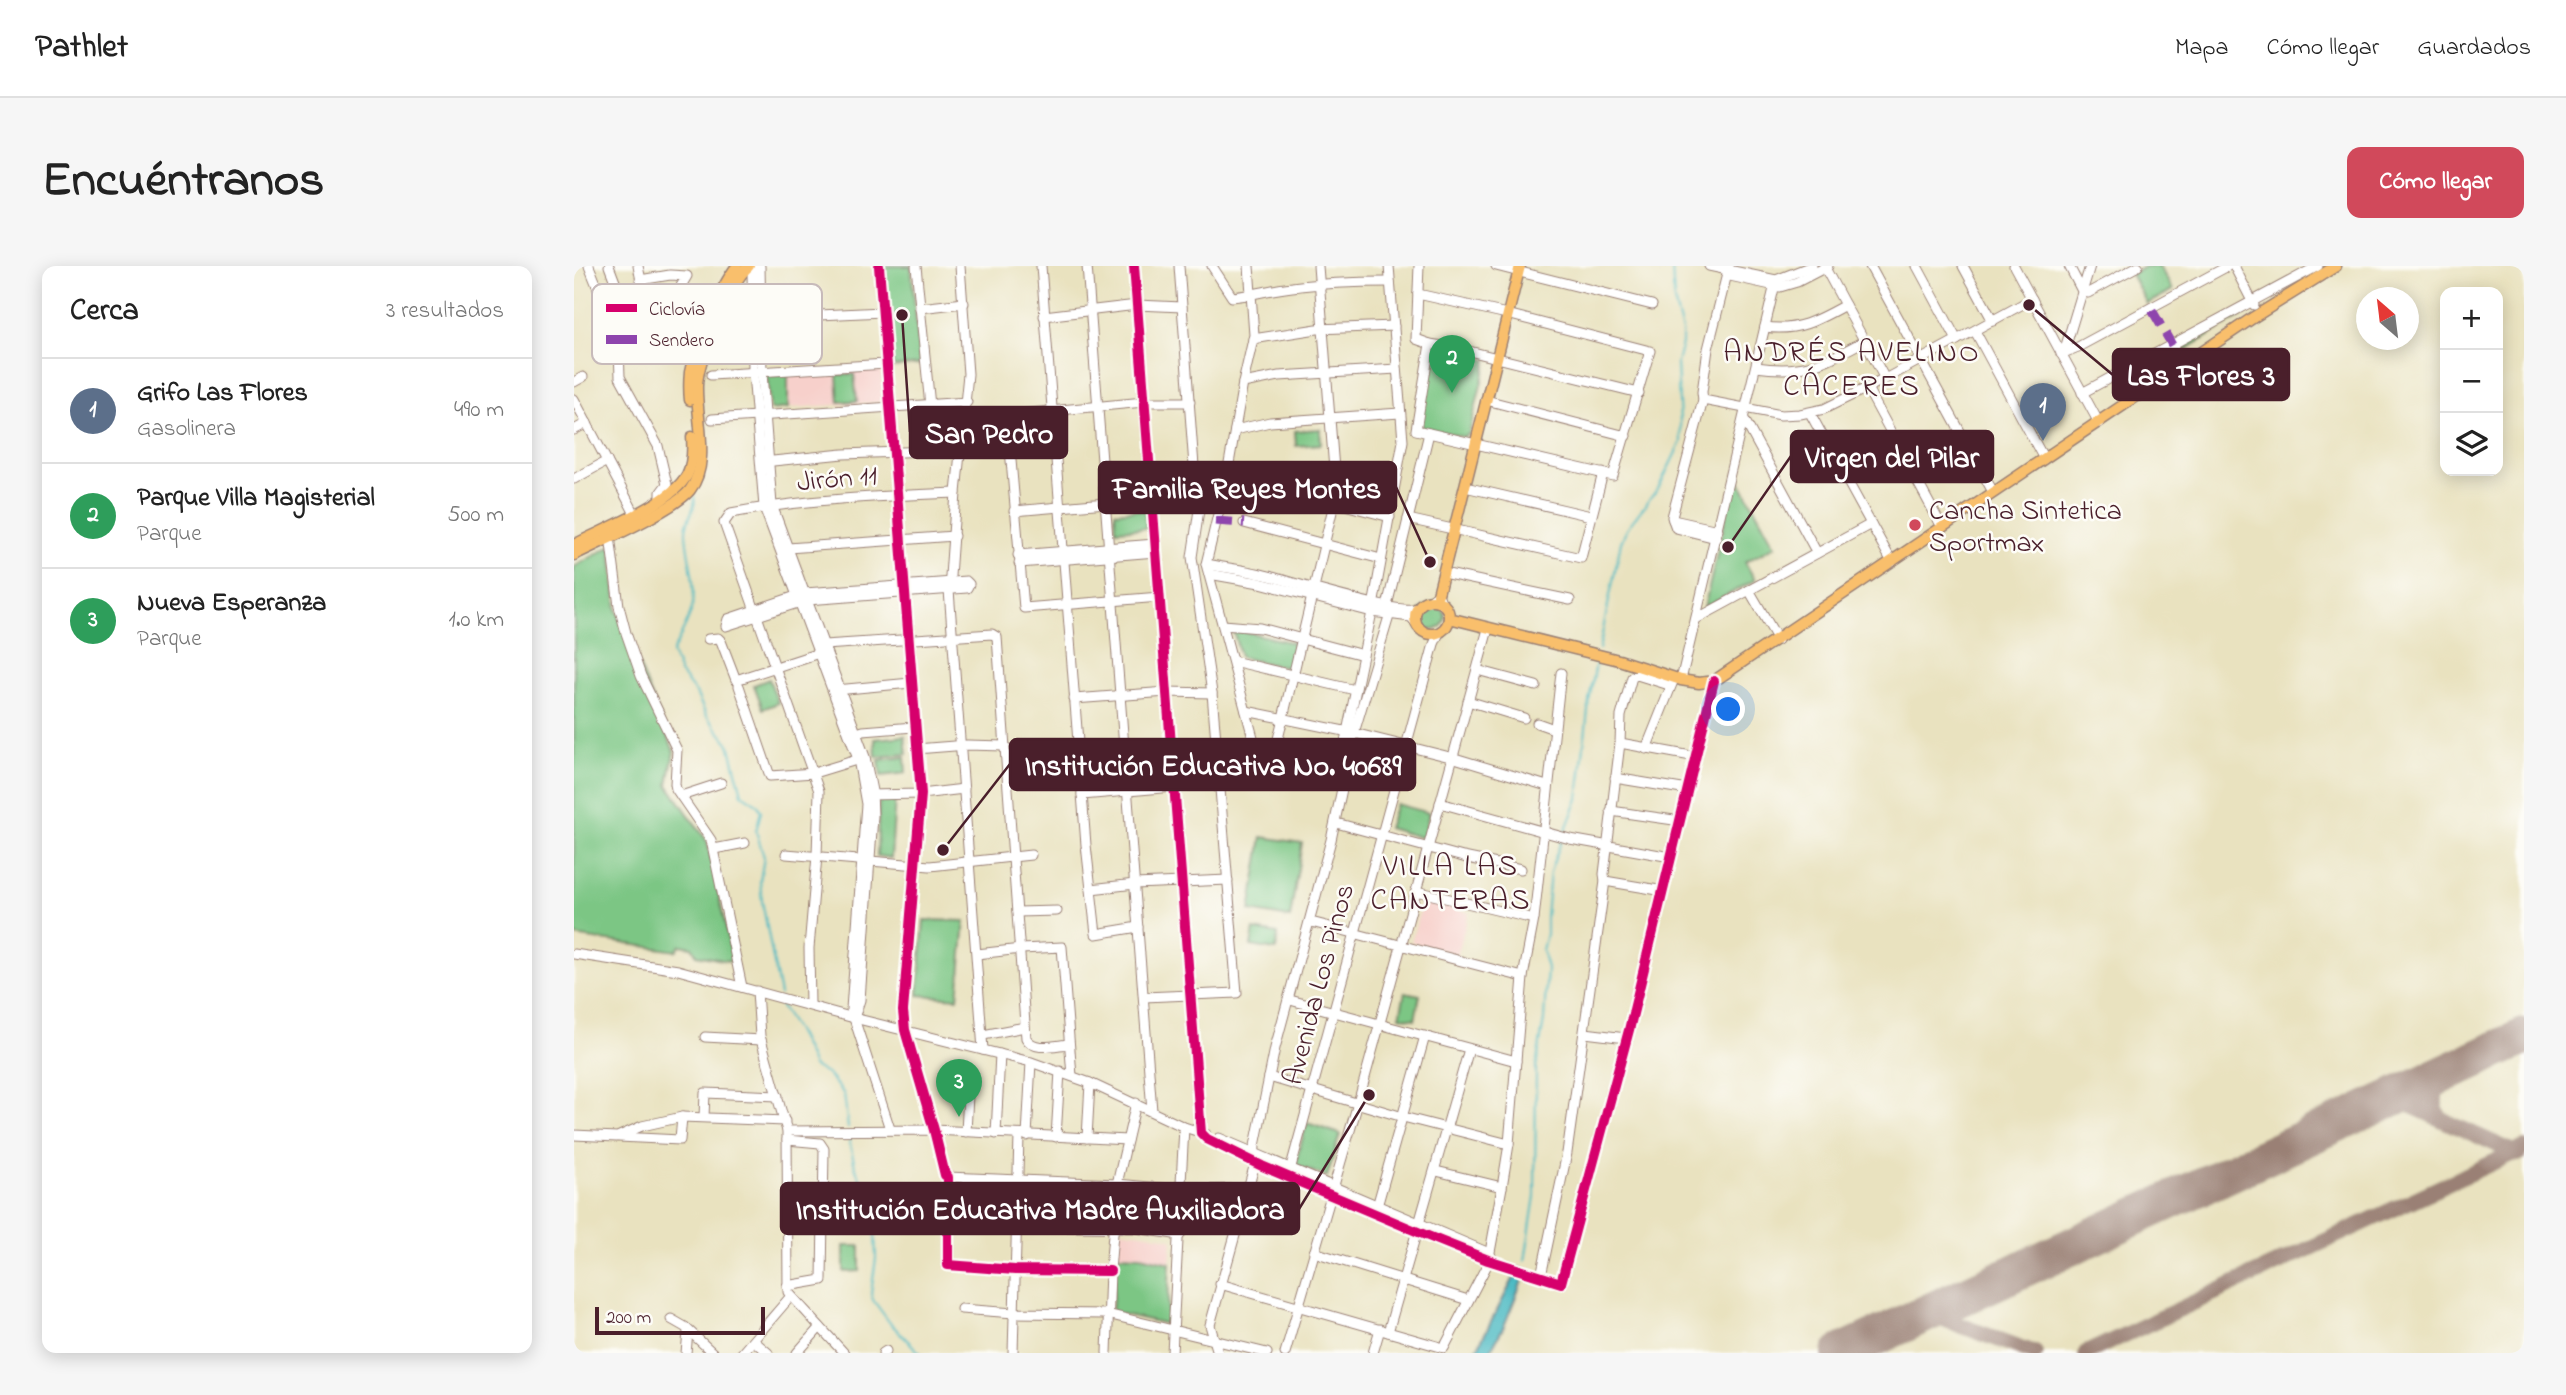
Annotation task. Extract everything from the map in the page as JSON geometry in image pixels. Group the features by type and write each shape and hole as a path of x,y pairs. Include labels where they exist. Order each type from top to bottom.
{"main road":[{"path":"727,284 737,266"},
{"path":"735,284 750,266"},
{"path":"1519,268 1436,599 1418,608 1415,622 1423,632 1440,632 1453,627 1488,632 1551,649 1559,647 1633,664 1699,683 1714,681 1778,640 2259,313 2336,266"},
{"path":"574,552 661,500 681,484 691,466 693,450 689,387 694,364"},
{"path":"574,552 610,537 680,500 695,482 701,463 697,395 700,364"},
{"path":"1436,599 1446,608 1440,632"}],"street":[{"path":"589,266 596,284"},
{"path":"609,266 616,284"},
{"path":"638,266 641,284"},
{"path":"750,266 752,284"},
{"path":"759,284 760,266"},
{"path":"879,266 895,495 921,794 903,1011 905,1030 944,1175 1182,1190 1247,1189"},
{"path":"916,266 930,405"},
{"path":"960,266 968,374 949,586 983,1050"},
{"path":"1041,266 1066,604 1096,934 1138,927"},
{"path":"1087,266 1153,1111"},
{"path":"1134,266 1201,1133"},
{"path":"1143,997 1237,993 1212,692 1192,557 1199,501 1179,266"},
{"path":"1212,266 1232,297 1288,287 1390,282"},
{"path":"1249,266 1253,339 1207,569 1258,756 1337,775"},
{"path":"1273,760 1335,502 1318,266"},
{"path":"1217,1353 1210,1325 1247,1189 1269,1077 1336,822 1355,690 1403,441 1389,266"},
{"path":"1419,266 1416,339 1639,393"},
{"path":"1496,266 1519,268 1652,305"},
{"path":"1709,266 1728,269"},
{"path":"1776,283 1812,266"},
{"path":"1870,266 1993,492"},
{"path":"1917,266 1957,340"},
{"path":"1963,266 1993,321"},
{"path":"2014,266 2066,352 2082,393 2099,423"},
{"path":"2069,266 2085,292"},
{"path":"2085,292 2090,266"},
{"path":"2066,352 2096,266"},
{"path":"2085,292 2138,266"},
{"path":"2066,352 2228,266"},
{"path":"2234,266 2259,313"},
{"path":"2082,393 2318,266"},
{"path":"1728,269 1730,276 1786,286 1826,267 1885,379"},
{"path":"1717,534 1676,528 1673,520 1703,400 1708,349 1728,269"},
{"path":"640,280 669,271 687,276 683,284"},
{"path":"1646,748 1678,679 1696,619 1776,283"},
{"path":"1418,294 1650,351 1613,476 1416,430 1430,344"},
{"path":"1703,400 1745,414 1781,415 1810,412 1834,405 2032,299"},
{"path":"920,308 964,303"},
{"path":"1044,316 1137,305 1182,307"},
{"path":"1765,327 1802,327 1845,305"},
{"path":"822,315 883,312"},
{"path":"1253,339 1323,328 1394,326"},
{"path":"1975,331 2044,459"},
{"path":"1756,368 1784,371 1804,368 1833,358 1864,341"},
{"path":"2172,345 2183,365"},
{"path":"620,364 620,377 658,446 667,484 661,492 661,500"},
{"path":"757,364 768,506 861,758 869,795 860,934 860,1000 855,1018 890,1129"},
{"path":"711,375 886,364"},
{"path":"1243,383 1279,376 1397,369"},
{"path":"1867,388 1942,527"},
{"path":"574,399 635,514"},
{"path":"1486,400 1626,436"},
{"path":"712,419 967,402"},
{"path":"1160,597 1024,608 1007,415 1144,402 1190,402"},
{"path":"1810,412 1892,562"},
{"path":"1235,429 1270,422 1330,416 1400,413"},
{"path":"1745,414 1817,553"},
{"path":"574,430 587,423"},
{"path":"1340,794 1336,789 1337,775 1389,609 1429,433"},
{"path":"763,462 960,450"},
{"path":"574,479 607,461"},
{"path":"1408,519 1581,558 1602,474"},
{"path":"1226,481 1276,487 1390,517"},
{"path":"1465,487 1591,516"},
{"name":"Jirón 11","path":"755,613 724,523 731,513 768,506 956,492"},
{"path":"1014,511 1152,499 1199,501"},
{"path":"768,506 788,548 802,598"},
{"path":"1244,523 1381,559"},
{"path":"1696,619 1871,524"},
{"path":"788,548 954,536"},
{"path":"610,537 626,633 641,676 677,750 675,784 714,849 742,987"},
{"path":"1019,559 1156,548"},
{"path":"1207,569 1262,574 1312,592 1373,607 1412,611 1418,608"},
{"path":"1443,573 1570,600"},
{"path":"728,622 802,598 966,585"},
{"path":"1749,590 1778,640"},
{"path":"1389,609 1411,617 1415,622"},
{"path":"755,613 814,773 820,797 809,948 810,1005"},
{"path":"1223,625 1260,628 1363,655"},
{"name":"Avenida Los Pinos","path":"1289,1172 1440,632"},
{"path":"1285,1353 1488,632"},
{"path":"708,639 718,638 736,680 821,649 952,635 992,634 997,637 1026,1038 1035,1046 1069,1044"},
{"path":"1233,661 1355,690"},
{"path":"1477,670 1536,686"},
{"path":"1220,1284 1444,1348 1490,1258 1509,1144 1523,976 1534,919 1561,674"},
{"path":"1541,1276 1567,1153 1585,1034 1605,881 1620,743 1620,716 1632,677 1637,675 1666,684 1678,679"},
{"path":"574,954 655,965 1060,1071 1201,1133 1207,1139 1490,1258 1561,1283 1664,891 1714,681"},
{"path":"836,690 911,683"},
{"path":"739,686 770,776 814,773 861,758"},
{"path":"1074,699 1167,692 1212,692"},
{"path":"1545,694 1558,697"},
{"path":"1468,701 1524,718"},
{"path":"1246,710 1452,757 1547,786"},
{"path":"1537,723 1554,729"},
{"path":"852,734 914,727"},
{"path":"1620,743 1697,757"},
{"path":"916,749 1005,746"},
{"path":"1615,778 1689,790"},
{"path":"681,796 721,783"},
{"path":"1082,794 1220,783"},
{"path":"869,795 921,794 964,789"},
{"path":"1440,803 1543,831 1671,857"},
{"path":"1611,811 1681,821"},
{"path":"1336,822 1521,869"},
{"path":"714,849 745,843"},
{"path":"786,854 916,866 1031,855"},
{"path":"1091,889 1135,884 1228,880"},
{"path":"1605,881 1664,891"},
{"path":"1416,891 1534,919"},
{"path":"1017,912 1057,911"},
{"path":"1311,922 1523,976"},
{"path":"977,954 1062,947 1072,1076"},
{"path":"743,1353 789,1291 786,1130 761,1040 762,993"},
{"path":"1290,1000 1516,1061"},
{"path":"983,1035 1025,1027"},
{"path":"1585,1034 1626,1038"},
{"path":"1377,1209 1424,1036"},
{"path":"705,1037 761,1040"},
{"path":"1373,1353 1404,1279 1469,1049"},
{"path":"996,1135 1000,1054"},
{"path":"1013,1353 1018,1181 1031,1062"},
{"path":"1056,1138 1060,1071"},
{"path":"1269,1077 1403,1117 1509,1144"},
{"path":"1087,1138 1090,1083"},
{"path":"704,1118 705,1093 778,1096"},
{"path":"965,1132 968,1095"},
{"path":"1107,1353 1107,1314 1117,1184 1136,1104"},
{"path":"617,1137 642,1126 682,1117 786,1130 934,1130 1127,1140"},
{"path":"574,1135 680,1140 682,1117"},
{"path":"1172,1353 1184,1127"},
{"path":"786,1130 824,1147 822,1280 789,1291"},
{"path":"1436,1171 1502,1188"},
{"path":"948,1177 948,1265 1015,1270 1110,1271"},
{"path":"948,1220 1016,1226 1114,1227 1180,1236"},
{"path":"1314,1252 1468,1300"},
{"path":"789,1291 844,1353"},
{"path":"961,1309 1014,1313 1107,1314 1267,1353"},
{"path":"671,1319 685,1327 713,1353"},
{"path":"797,1353 820,1326"},
{"path":"686,1353 688,1332"},
{"path":"754,1341 768,1353"}],"shaded area":[{"path":"881,367 883,402 788,408 788,374"},
{"path":"1423,900 1469,913 1457,954 1411,942"},
{"path":"1119,1230 1172,1239 1170,1263 1140,1256 1116,1255"}],"green space":[{"path":"883,266 911,266 920,364 893,367"},
{"path":"2146,266 2159,266 2173,290 2147,304 2131,274"},
{"path":"2247,309 2249,311 2182,352 2179,345"},
{"path":"1432,348 1487,360 1469,434 1463,437 1418,426"},
{"path":"788,374 788,408 770,410 767,375"},
{"path":"854,374 857,401 839,402 837,375"},
{"path":"1320,429 1321,444 1296,446 1295,431"},
{"path":"1736,474 1775,546 1745,562 1755,580 1704,608"},
{"path":"1145,509 1146,528 1116,530 1115,512"},
{"path":"611,546 617,611 674,751 668,785 707,841 733,962 697,955 692,947 680,945 676,951 574,936 574,567"},
{"path":"1432,604 1441,608 1445,617 1441,626 1432,630 1423,626 1419,617 1423,608"},
{"path":"1233,629 1294,643 1288,668 1240,657"},
{"path":"769,679 778,703 763,709 754,685"},
{"path":"905,736 907,754 876,757 875,739"},
{"path":"905,757 906,773 881,776 879,760"},
{"path":"895,798 891,858 877,856 879,799"},
{"path":"1396,804 1429,813 1423,838 1388,828"},
{"path":"1262,837 1302,843 1290,918 1250,911"},
{"path":"924,920 965,921 958,998 918,995"},
{"path":"1254,930 1278,934 1276,950 1251,946"},
{"path":"1405,992 1420,995 1415,1019 1400,1016"},
{"path":"1307,1123 1340,1134 1327,1177 1295,1165"},
{"path":"844,1246 860,1246 860,1271 844,1272"},
{"path":"1116,1255 1140,1256 1170,1263 1167,1324 1112,1312"}],"water":[{"path":"1519,1268 1526,1271 1504,1326 1489,1353 1475,1353"}],"waterway":[{"path":"1599,649 1621,542 1628,527 1659,487 1681,442 1677,363 1682,331 1674,301 1672,266"},
{"path":"695,497 686,533 693,603 672,653 680,673 696,693 706,715 729,744 742,794 757,804 761,811 756,831 764,857 760,881 762,901 780,995"},
{"path":"1564,834 1578,799 1589,701 1597,658"},
{"path":"1525,1261 1535,1196 1536,1067 1544,1020 1547,968 1542,950 1546,934 1550,872 1562,839"},
{"path":"780,1000 780,1005 813,1066 828,1075 844,1094 848,1128"},
{"path":"848,1134 855,1167 874,1212 876,1258 871,1293 873,1300 890,1323 920,1353"}],"taxiway":[{"path":"2441,1119 2435,1096 2444,1074"},
{"path":"2382,1102 2405,1103 2518,1154"},
{"path":"2086,1353 2524,1148"},
{"path":"1927,1313 2035,1353"}],"runway":[{"path":"1841,1353 2524,1037"}],"marked path":[{"path":"2152,310 2172,345"},
{"path":"1215,521 1244,523"}],"cycle path":[{"path":"879,266 921,794 903,1011 905,1030 945,1175 948,1177 948,1265 1015,1270 1110,1271"},
{"path":"1134,266 1201,1133 1207,1139 1262,1166 1423,1234 1488,1260 1561,1283 1629,1030 1714,681"}],"place":[{"name":"Las Flores 3","path":"2029,305"},
{"name":"San Pedro","path":"902,315"},
{"name":"Parque Villa Magisterial","path":"1452,393"},
{"name":"Grifo Las Flores","path":"2043,441"},
{"name":"Cancha Sintetica Sportmax","path":"1915,525"},
{"name":"Virgen del Pilar","path":"1728,547"},
{"name":"Familia Reyes Montes","path":"1430,562"},
{"name":"Institución Educativa No. 40689","path":"943,850"},
{"name":"Institución Educativa Madre Auxiliadora","path":"1369,1095"},
{"name":"Nueva Esperanza","path":"959,1117"}],"district":[{"name":"ANDRÉS AVELINO CÁCERES","path":"1852,368"},
{"name":"VILLA LAS CANTERAS","path":"1451,882"}]}
